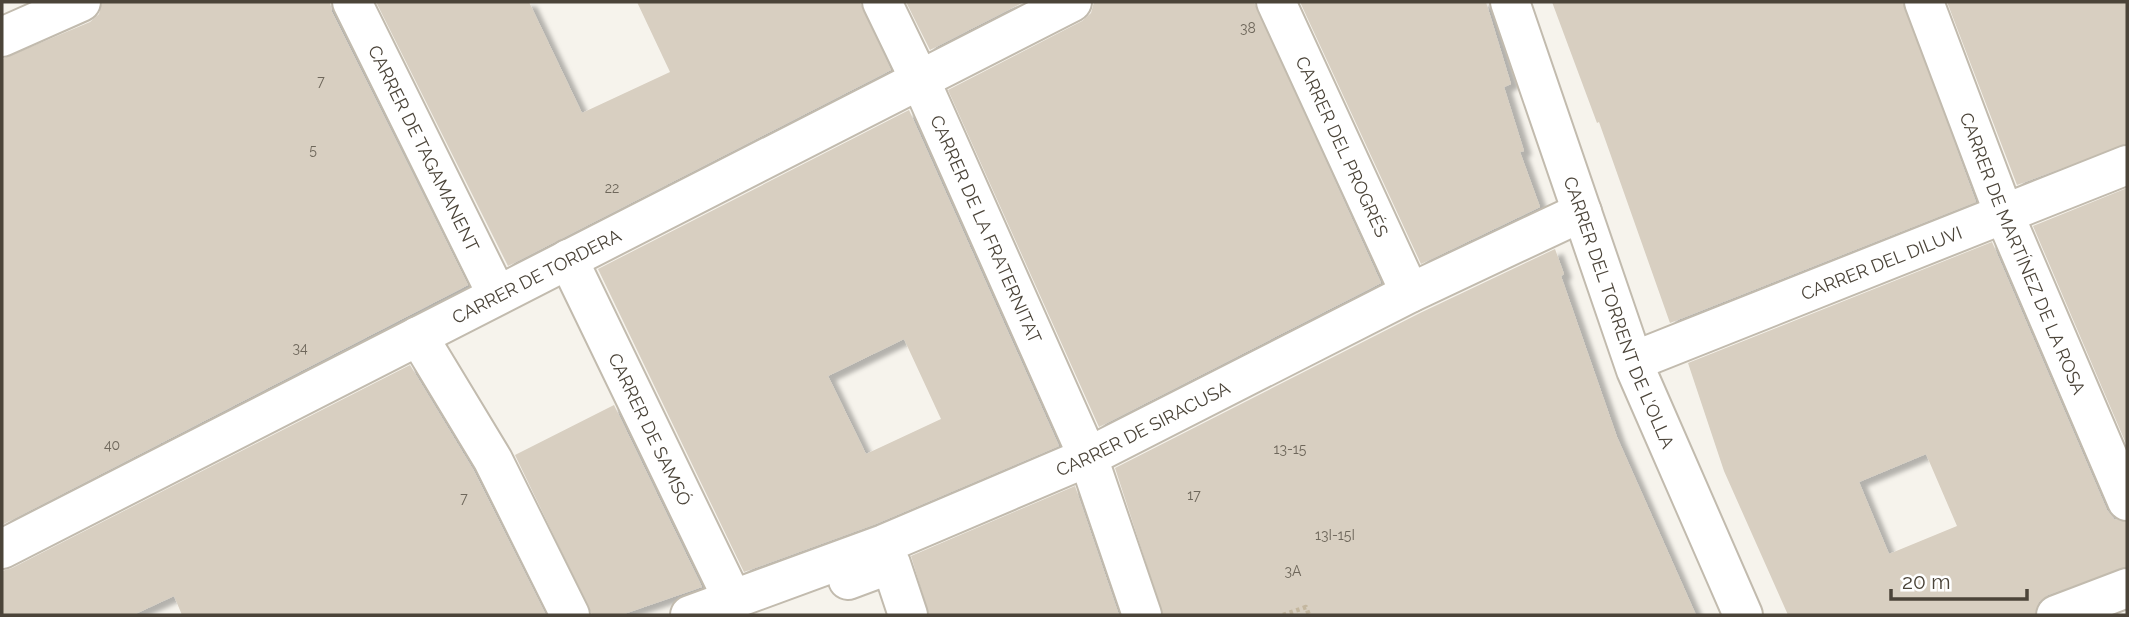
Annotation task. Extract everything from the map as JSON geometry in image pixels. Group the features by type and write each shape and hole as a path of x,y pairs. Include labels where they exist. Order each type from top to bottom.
{"street":[{"path":"2,37 81,2"},
{"name":"CARRER DE TAGAMANENT","path":"352,2 497,295"},
{"name":"CARRER DE LA FRATERNITAT","path":"881,2 920,79 1088,457 1142,615"},
{"name":"CARRER DE TORDERA","path":"2,549 1072,2"},
{"name":"CARRER DEL PROGRÉS","path":"1276,2 1410,293"},
{"name":"CARRER DEL TORRENT DE L'OLLA","path":"1510,2 1633,361 1742,615"},
{"name":"CARRER DE MARTÍNEZ DE LA ROSA","path":"1924,2 2004,214 2127,501"},
{"name":"CARRER DEL DILUVI","path":"1633,361 2127,165"},
{"name":"CARRER DE SIRACUSA","path":"690,615 739,607 1088,457 1410,293 1582,212"},
{"name":"CARRER DE SAMSÓ","path":"568,259 739,607"},
{"path":"418,336 493,460 570,615"},
{"path":"739,607 891,564 908,615"},
{"path":"2056,615 2127,588"}],"path":[{"path":"1283,615 1306,607 1309,615"}],"building":[{"path":"102,2 330,2 332,12 468,285 2,525 2,59 90,22 99,14"},
{"path":"376,2 529,2 582,113 670,72 637,2 860,2 891,70 508,266"},
{"path":"906,2 1024,2 930,50"},
{"path":"1094,2 1254,2 1381,283 1099,427 948,90 1082,21 1091,13"},
{"path":"1300,2 1486,2 1511,84 1504,87 1524,151 1520,152 1540,207 1421,264"},
{"path":"1552,2 1903,2 1976,202 1670,323 1599,122 1597,123"},
{"path":"1947,2 2127,2 2127,144 2017,185"},
{"path":"909,110 1059,446 876,524 744,572 598,269","holes":["904,339 941,419 866,454 828,376"]},
{"path":"2127,188 2127,446 2033,226"},
{"path":"1992,242 2107,510 2114,519 2127,522 2127,567 2048,595 2039,602 2035,615 1788,615 1724,471 1688,363","holes":["1926,454 1957,526 1889,554 1859,482"]},
{"path":"1555,249 1564,274 1561,276 1617,437 1696,615 1163,615 1115,468 1420,313"},
{"path":"410,365 474,471 546,615 182,615 174,596 133,615 2,615 2,571"},
{"path":"614,405 702,587 621,615 592,615 515,455"},
{"path":"1075,486 1119,615 929,615 911,556"}]}
